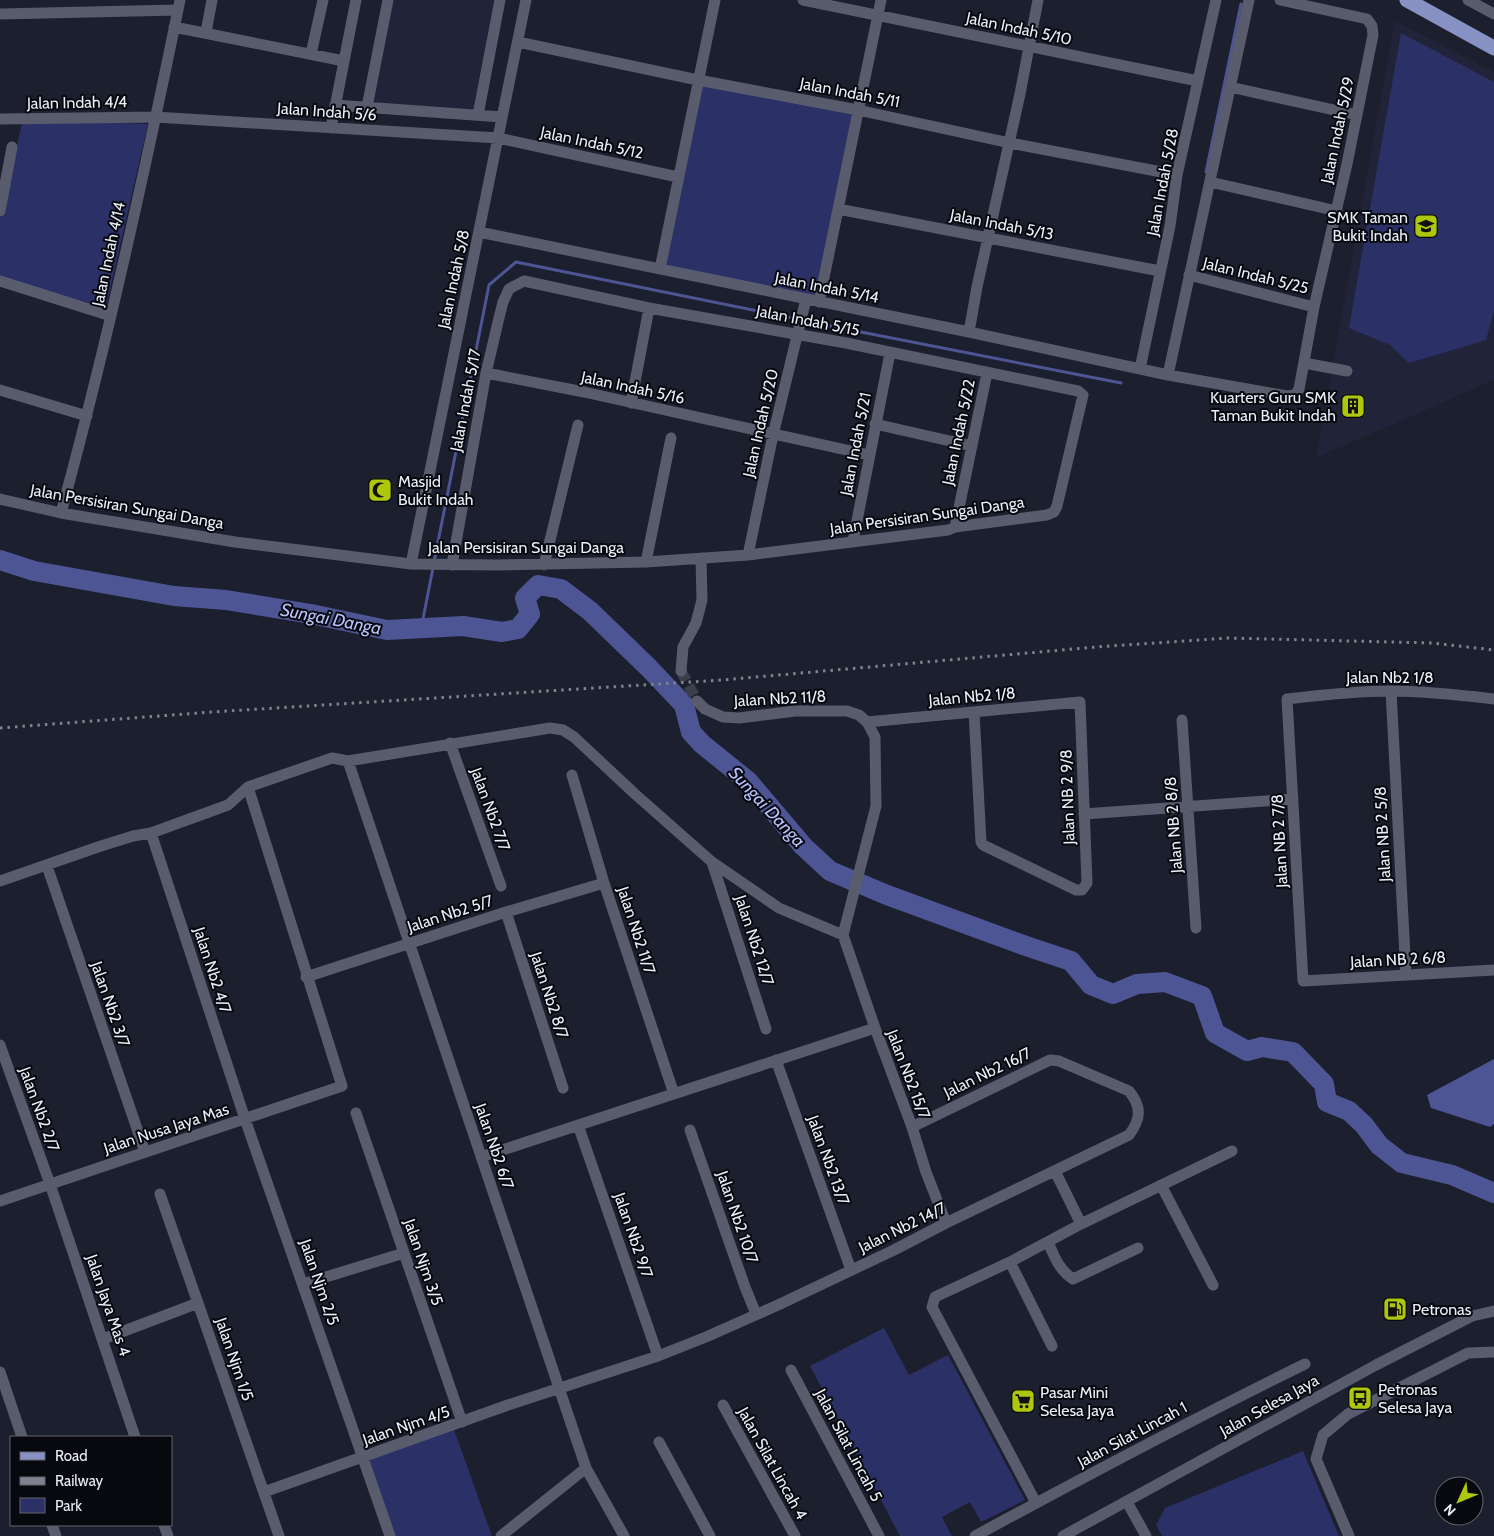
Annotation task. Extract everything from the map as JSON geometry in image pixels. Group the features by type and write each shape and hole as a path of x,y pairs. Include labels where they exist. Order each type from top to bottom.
{"main road":[{"path":"1406,0 1494,48"}],"street":[{"path":"206,32 212,0"},
{"path":"311,54 322,0"},
{"path":"330,128 356,0"},
{"path":"367,107 388,0"},
{"path":"478,115 500,0"},
{"name":"Jalan Indah 5/8","path":"411,564 526,0"},
{"path":"660,269 715,0"},
{"name":"Jalan Indah 5/10","path":"803,0 1198,81"},
{"path":"818,302 881,0"},
{"path":"969,332 977,287 1010,143 1038,0"},
{"name":"Jalan Indah 5/28","path":"1140,369 1170,226 1177,175 1216,0"},
{"path":"1168,375 1249,0"},
{"name":"Jalan Indah 5/29","path":"1280,0 1367,19 1372,26 1373,35 1337,211 1314,307 1300,389 1295,395"},
{"path":"1468,0 1492,9"},
{"path":"0,14 179,5"},
{"name":"Jalan Indah 4/14","path":"61,513 112,316 179,5"},
{"path":"174,26 344,61"},
{"name":"Jalan Indah 5/11","path":"518,42 698,80 858,110 1010,143 1177,175"},
{"path":"1230,87 1357,115"},
{"path":"335,104 502,117"},
{"name":"Jalan Indah 4/4","path":"0,119 155,117"},
{"name":"Jalan Indah 5/6","path":"155,117 498,138"},
{"name":"Jalan Indah 5/12","path":"498,138 678,177"},
{"path":"0,211 12,147"},
{"path":"1210,182 1337,211"},
{"name":"Jalan Indah 5/13","path":"838,209 1160,271"},
{"name":"Jalan Indah 5/14","path":"479,232 969,332 1168,375 1287,396 1295,395"},
{"name":"Jalan Indah 5/25","path":"1190,276 1314,307"},
{"path":"0,281 112,316"},
{"name":"Jalan Indah 5/15","path":"524,281 649,308 798,335 1078,391 1083,395 1054,512"},
{"name":"Jalan Indah 5/17","path":"452,565 486,372 503,302 509,289 524,281"},
{"name":"Jalan Indah 5/20","path":"748,555 772,435 806,299"},
{"path":"632,403 649,308"},
{"name":"Jalan Indah 5/21","path":"853,541 890,353"},
{"path":"1304,363 1347,371"},
{"name":"Jalan Indah 5/16","path":"486,372 869,455"},
{"name":"Jalan Indah 5/22","path":"955,527 987,373"},
{"path":"0,390 87,416"},
{"path":"875,424 972,446"},
{"path":"544,565 578,425"},
{"path":"646,562 671,438"},
{"name":"Jalan Persisiran Sungai Danga","path":"0,499 61,513 235,542 411,564 452,565 646,562 748,555 948,530 955,527 1047,515 1054,512"},
{"path":"681,671 683,647 696,623 702,600 701,558"},
{"name":"Jalan Nb2 1/8","path":"1286,698 1338,693 1391,691 1494,699"},
{"name":"Jalan NB 2 5/8","path":"1391,691 1406,975"},
{"name":"Jalan NB 2 7/8","path":"1286,698 1304,981"},
{"name":"Jalan Nb2 11/8","path":"697,700 705,709 723,717 739,718 795,711 847,711 858,715 867,722"},
{"name":"Jalan Nb2 1/8","path":"867,722 1080,702"},
{"name":"Jalan NB 2 9/8","path":"974,712 981,842 983,846 1076,890 1082,890 1087,883 1080,702"},
{"name":"Jalan NB 2 8/8","path":"1182,720 1196,928"},
{"path":"0,881 106,844 151,832 228,804 248,787 332,758 348,761 550,728 563,730 574,737 712,862 779,908 843,935 876,806 875,737 867,722"},
{"name":"Jalan Nb2 7/7","path":"450,743 501,886"},
{"name":"Jalan Nb2 6/7","path":"348,761 586,1468 624,1536"},
{"name":"Jalan Nb2 11/7","path":"572,776 604,883 674,1094"},
{"path":"248,787 306,977"},
{"path":"1084,814 1293,799"},
{"name":"Jalan Nb2 4/7","path":"151,832 245,1118"},
{"name":"Jalan Nb2 12/7","path":"712,862 766,1029"},
{"name":"Jalan Nb2 3/7","path":"47,866 145,1152"},
{"name":"Jalan Nb2 5/7","path":"306,977 506,912 604,883"},
{"name":"Jalan Nb2 8/7","path":"506,912 563,1088"},
{"name":"Jalan Nb2 15/7","path":"843,935 912,1127 926,1172 946,1223"},
{"name":"Jalan NB 2 6/8","path":"1304,981 1494,970"},
{"name":"Jalan Nusa Jaya Mas","path":"0,1201 342,1086 306,977"},
{"path":"481,1157 875,1028"},
{"name":"Jalan Nb2 2/7","path":"0,1045 50,1184"},
{"name":"Jalan Nb2 13/7","path":"776,1060 851,1270"},
{"name":"Jalan Nb2 16/7","path":"912,1127 1050,1060"},
{"name":"Jalan Nb2 14/7","path":"559,1388 658,1356 756,1314 894,1250 1129,1135 1136,1126 1139,1116 1137,1101 1129,1091 1059,1061 1050,1060"},
{"name":"Jalan Njm 3/5","path":"356,1113 462,1422"},
{"name":"Jalan Njm 2/5","path":"245,1118 390,1536"},
{"name":"Jalan Nb2 9/7","path":"578,1125 658,1356"},
{"name":"Jalan Nb2 10/7","path":"690,1130 756,1314"},
{"path":"1036,1503 932,1307 935,1297 1010,1262 1081,1224 1232,1151"},
{"path":"1056,1171 1081,1224"},
{"name":"Jalan Jaya Mas 4","path":"50,1184 135,1436"},
{"path":"1162,1185 1212,1285"},
{"name":"Jalan Njm 1/5","path":"160,1194 279,1536"},
{"path":"1048,1242 1058,1264 1073,1279 1138,1248"},
{"path":"303,1284 404,1253"},
{"path":"1010,1262 1052,1346"},
{"path":"103,1339 198,1303"},
{"name":"Jalan Selesa Jaya","path":"1063,1536 1376,1365 1472,1316 1494,1311"},
{"path":"1349,1536 1316,1459 1324,1435 1348,1414 1468,1353 1494,1352"},
{"name":"Jalan Silat Lincah 1","path":"975,1536 1233,1399 1305,1364"},
{"name":"Jalan Silat Lincah 5","path":"791,1370 879,1536"},
{"path":"0,1372 22,1436"},
{"name":"Jalan Njm 4/5","path":"264,1492 559,1388"},
{"name":"Jalan Silat Lincah 4","path":"723,1405 795,1536"},
{"path":"659,1442 710,1536"},
{"path":"501,1536 586,1468"},
{"path":"1127,1502 1146,1536"}],"shaded area":[{"path":"393,0 496,0 474,111 372,103"},
{"name":"SMK Taman Bukit Indah","path":"1395,21 1494,72 1494,380 1316,458"}],"green space":[{"name":"SMK Taman Bukit Indah","path":"1401,33 1494,82 1494,311 1486,340 1409,363 1390,345 1349,328"},
{"path":"698,80 858,110 819,302 660,269"},
{"path":"23,119 148,124 106,307 0,280 0,220"},
{"path":"884,1328 909,1375 948,1355 1025,1500 981,1522 970,1502 942,1517 952,1536 900,1536 810,1366"},
{"path":"452,1424 492,1536 389,1536 363,1454"},
{"path":"1303,1451 1339,1536 1162,1536 1156,1525 1165,1508"}],"water":[{"path":"1494,1059 1494,1124 1490,1127 1431,1108 1427,1095"}],"waterway":[{"path":"1206,172 1241,4"},
{"path":"434,562 489,285 516,262 792,318"},
{"path":"810,322 1121,383"},
{"name":"Sungai Danga","path":"0,560 34,571 174,596 226,600 311,614 387,630 463,626 502,632 518,629 530,614 525,598 538,585 561,589 590,611 649,668 684,705 691,732 702,744 748,781 803,846 830,871 887,895 1071,961 1091,985 1113,994 1137,984 1165,982 1202,996 1215,1033 1247,1051 1262,1047 1293,1052 1324,1084 1327,1102 1349,1111 1364,1125 1379,1145 1402,1163 1452,1175 1494,1193"},
{"path":"421,629 433,568"}],"tunnel":[{"path":"681,671 697,701"}],"railway":[{"path":"0,728 212,712 722,680 1096,647 1228,638 1432,643 1494,650"}],"place":[{"name":"SMK Taman Bukit Indah","path":"1426,226"},
{"name":"Kuarters Guru SMK Taman Bukit Indah","path":"1353,406"},
{"name":"Masjid Bukit Indah","path":"380,490"},
{"name":"Petronas","path":"1395,1309"},
{"name":"Petronas Selesa Jaya","path":"1360,1398"},
{"name":"Pasar Mini Selesa Jaya","path":"1023,1401"}]}
